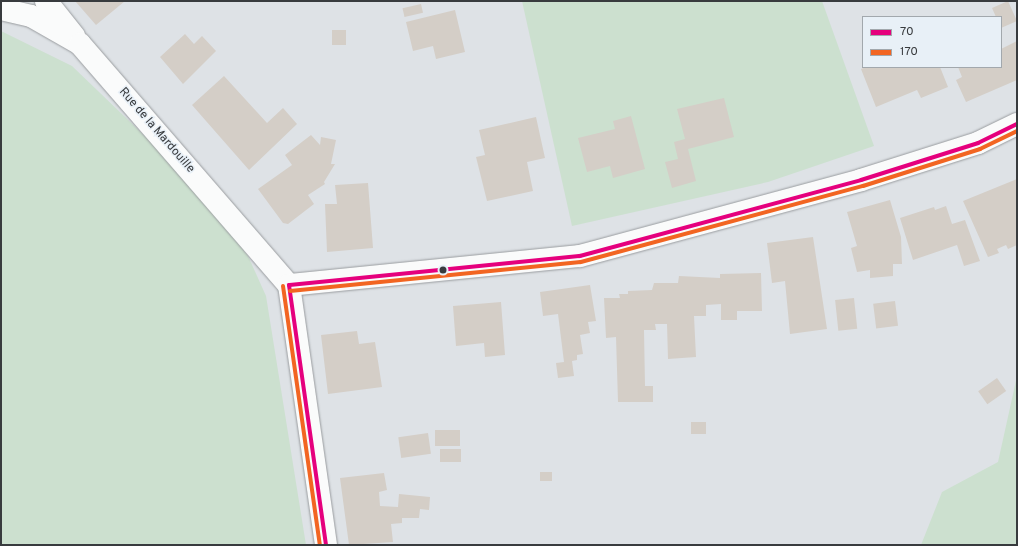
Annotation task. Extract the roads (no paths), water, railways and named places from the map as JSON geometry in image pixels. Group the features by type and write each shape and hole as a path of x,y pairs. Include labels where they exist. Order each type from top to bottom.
{"street":[{"path":"46,1 80,44"},
{"name":"Rue de la Mardouille","path":"1,9 31,16 80,44 289,285"},
{"path":"326,545 289,285 580,256 861,180 978,143 1017,124"}]}
